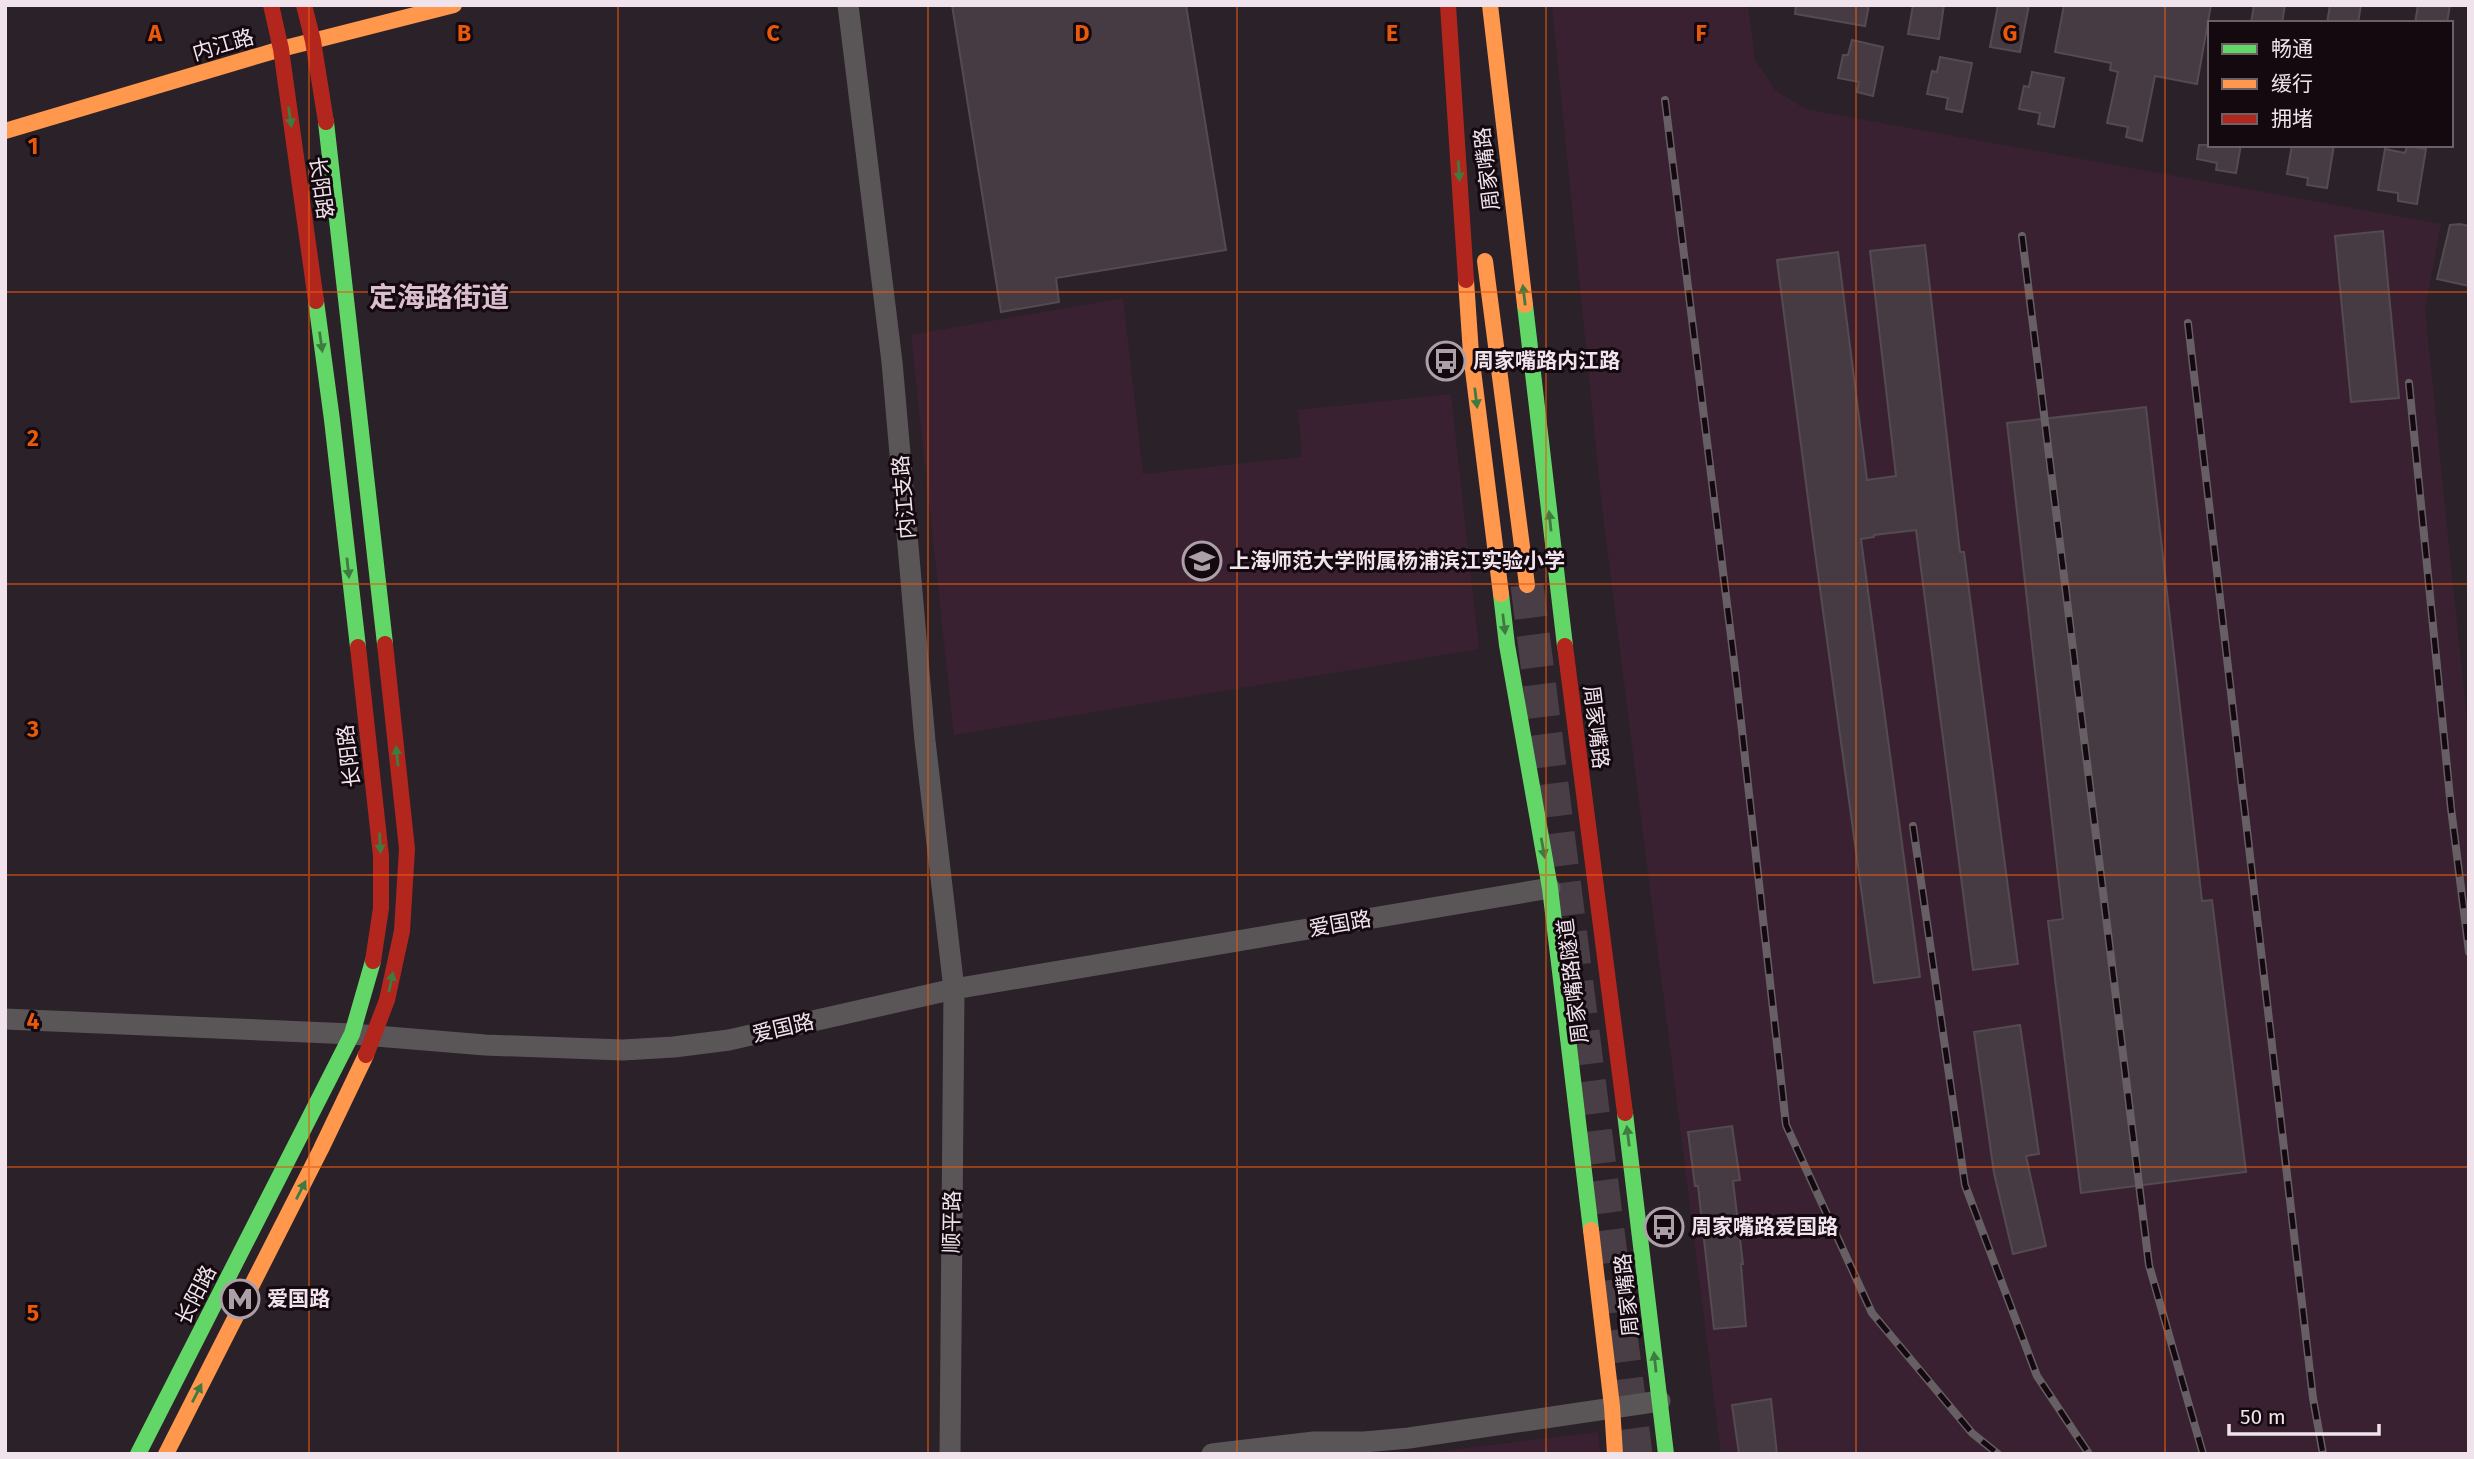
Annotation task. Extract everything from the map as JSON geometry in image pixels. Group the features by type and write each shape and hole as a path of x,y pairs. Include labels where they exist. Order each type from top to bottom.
{"main road":[{"name":"长阳路","path":"138,1454 352,1034 368,986 379,931 382,883 379,830 332,420 281,49 271,5"},
{"name":"长阳路","path":"166,1454 321,1149 375,1036 387,1000 402,931 407,849 325,117 313,41 304,5"},
{"name":"内江路","path":"5,131 281,49 454,5"},
{"path":"1450,5 1477,198"},
{"name":"周家嘴路","path":"1450,5 1472,368 1507,645 1550,888 1612,1406 1615,1454"},
{"name":"周家嘴路","path":"1490,5 1558,593 1641,1236 1666,1454"},
{"path":"1482,240 1527,585"},
{"name":"周家嘴路隧道","path":"1558,593 1570,754 1588,929 1639,1363"}],"street":[{"name":"内江支路","path":"848,5 892,362 925,741 954,989"},
{"name":"爱国路","path":"5,1019 352,1034 485,1045 623,1050 674,1047 729,1040 954,989 1550,888"},
{"name":"顺平路","path":"950,1454 954,989"},
{"path":"1212,1454 1314,1442 1364,1442 1409,1438 1660,1401"}],"shaded area":[{"path":"1552,5 1748,5 1755,60 1775,90 1805,109 2441,224 2425,310 2469,741 2469,1454 1721,1454 1601,499"},
{"name":"上海师范大学附属杨浦滨江实验小学","path":"1123,298 1143,474 1302,457 1298,410 1451,394 1479,649 954,735 911,335"},
{"path":"1598,1432 1600,1454 1418,1454"}],"building":[{"path":"952,5 1186,5 1226,250 1056,278 1059,302 1001,312"},
{"path":"1796,5 1869,5 1865,26 1795,14"},
{"path":"1913,5 1944,5 1939,39 1908,34"},
{"path":"1998,5 2029,5 2020,52 1990,47"},
{"path":"2064,5 2211,5 2197,84 2155,76 2142,141 2126,137 2128,127 2107,123 2118,72 2110,70 2111,63 2055,52"},
{"path":"2254,5 2285,5 2282,21 2251,21"},
{"path":"2330,5 2361,5 2358,21 2327,21"},
{"path":"2418,5 2450,5 2447,21 2415,21"},
{"path":"1852,40 1883,47 1873,96 1857,92 1859,82 1838,78 1843,55 1848,55"},
{"path":"1940,57 1972,63 1962,112 1946,109 1948,98 1927,94 1932,71 1937,72"},
{"path":"2032,72 2064,78 2054,127 2038,124 2040,113 2019,109 2024,86 2029,87"},
{"path":"2199,145 2241,147 2236,173 2216,170 2217,163 2197,159"},
{"path":"2292,147 2334,147 2327,188 2307,185 2308,178 2287,174"},
{"path":"2407,147 2426,149 2417,204 2398,201 2398,193 2378,190 2385,149 2405,153"},
{"path":"2450,225 2469,226 2469,286 2437,279"},
{"path":"2383,231 2399,398 2351,402 2335,236"},
{"path":"1925,245 1960,552 1964,552 2018,964 1973,970 1916,530 1874,535 1861,539 1920,977 1874,983 1777,260 1838,252 1867,480 1896,476 1870,251"},
{"path":"2146,407 2202,901 2212,900 2246,1172 2081,1193 2048,921 2063,919 2007,423"},
{"path":"2020,1025 2039,1154 2026,1156 2046,1246 2013,1254 1994,1173 1974,1032"},
{"path":"1732,1126 1740,1180 1733,1181 1743,1264 1746,1326 1714,1329 1698,1186 1695,1186 1688,1132"},
{"path":"1771,1399 1777,1454 1739,1454 1732,1405"}],"tunnel":[{"path":"1527,585 1636,1454"}],"railway":[{"path":"1665,100 1736,677 1786,1125 1872,1313 1972,1433 1998,1454"},
{"path":"2022,236 2149,1265 2203,1454"},
{"path":"2188,323 2313,1398 2323,1454"},
{"path":"2409,383 2451,808 2469,952"},
{"path":"1913,826 1965,1185 2037,1376 2089,1454"}],"traffic: fast":[{"path":"326,122 385,644"},
{"path":"316,301 358,647"},
{"path":"1525,305 1565,646"},
{"path":"1501,594 1507,645 1550,888 1591,1230"},
{"path":"138,1454 352,1034 373,961"},
{"path":"1625,1113 1666,1454"}],"traffic: slow":[{"path":"5,131 281,49 454,5"},
{"path":"1490,5 1525,305"},
{"path":"1485,261 1527,585"},
{"path":"1466,280 1471,354 1501,594"},
{"path":"166,1454 366,1055"},
{"path":"1591,1230 1612,1406 1615,1454"}],"traffic: jam":[{"path":"271,5 281,49 316,301"},
{"path":"304,5 313,41 326,122"},
{"path":"1448,5 1466,280"},
{"path":"366,1055 387,1000 402,931 407,849 385,644"},
{"path":"1565,646 1625,1113"},
{"path":"358,647 381,856 381,908 373,961"}],"place":[{"name":"周家嘴路内江路","path":"1446,361"},
{"name":"上海师范大学附属杨浦滨江实验小学","path":"1202,561"},
{"name":"周家嘴路爱国路","path":"1664,1227"},
{"name":"爱国路","path":"240,1299"}],"district":[{"name":"定海路街道","path":"439,297"}]}
